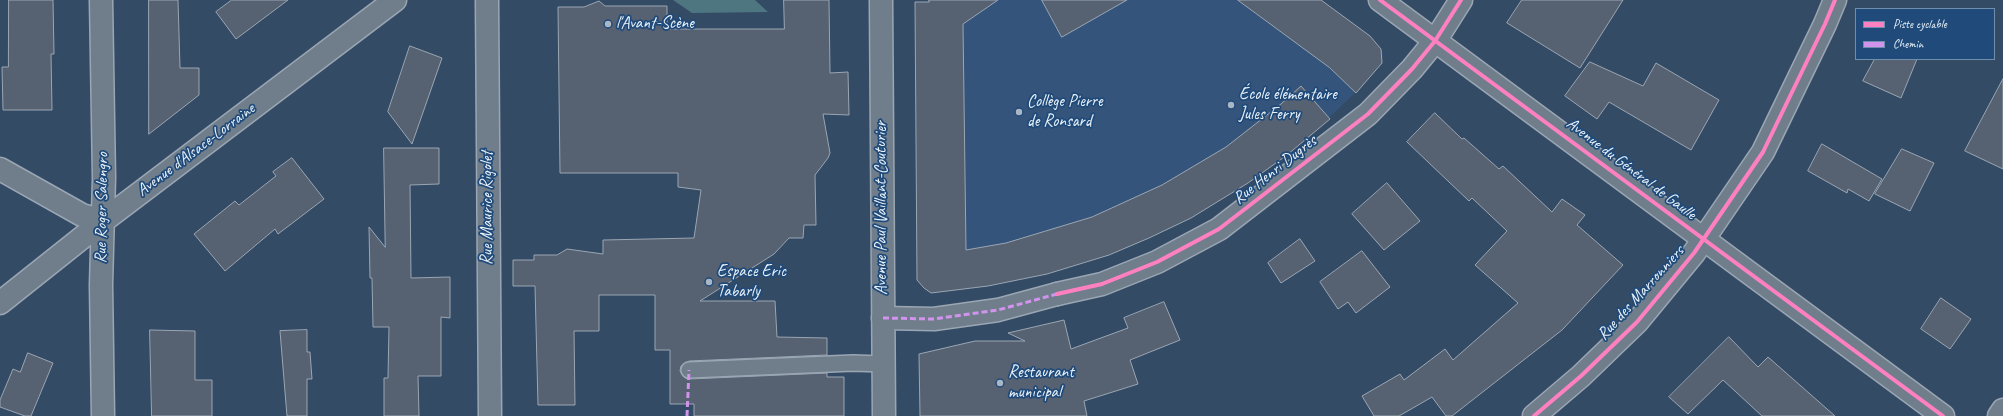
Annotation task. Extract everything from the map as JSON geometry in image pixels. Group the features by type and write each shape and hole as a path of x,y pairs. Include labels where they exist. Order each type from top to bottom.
{"street":[{"name":"Rue Roger Salengro","path":"101,0 103,221 101,285 103,416"},
{"name":"Avenue d'Alsace-Lorraine","path":"0,303 103,221 395,0"},
{"name":"Rue Maurice Rigolet","path":"487,0 490,416"},
{"name":"Avenue Paul Vaillant-Couturier","path":"881,0 882,318 884,416"},
{"name":"Avenue du Général de Gaulle","path":"1380,0 1943,416"},
{"name":"Rue Henri Dugrès","path":"882,318 934,319 998,310 1057,294 1102,284 1157,262 1219,229 1368,114 1412,69 1435,41 1461,0"},
{"name":"Rue des Marronniers","path":"1534,416 1581,376 1637,322 1684,267 1704,240 1763,152 1825,24 1835,0"},
{"path":"0,169 82,215 103,221"},
{"path":"1999,416 2003,410"}],"lane":[{"path":"689,370 853,363 883,364"}],"shaded area":[{"path":"929,0 1321,0 1361,30 1360,33 1376,43 1383,53 1382,63 1360,88 1308,138 1266,171 1191,218 1109,255 1047,274 988,286 931,293 921,284 917,275 915,2 929,2"}],"green space":[{"path":"673,0 755,0 768,12 692,13"}],"building":[{"path":"9,0 53,0 54,54 51,54 52,110 3,110 2,67 8,67"},
{"path":"149,0 178,0 180,68 199,68 199,95 149,134"},
{"path":"232,0 288,0 236,39 216,12"},
{"path":"784,0 829,0 830,73 848,72 849,115 823,114 830,153 815,175 816,225 804,225 803,238 789,238 774,254 700,301 775,301 777,337 827,338 827,355 689,361 681,366 680,371 685,378 689,379 827,373 827,377 844,377 844,416 694,416 694,404 670,404 670,350 655,350 655,295 599,295 599,331 574,331 575,405 538,405 535,286 513,286 513,260 534,260 534,255 557,255 567,249 603,254 603,240 694,238 701,190 678,187 678,173 560,173 558,7 584,7 599,1 605,6 667,6 667,29 784,29"},
{"path":"929,0 998,0 963,24 966,250 1006,243 1092,217 1162,185 1226,147 1281,104 1301,86 1330,119 1287,155 1248,183 1191,218 1149,238 1109,255 1047,274 988,286 931,293 917,280 915,2 929,2"},
{"path":"1042,0 1127,0 1062,37"},
{"path":"1238,0 1321,0 1370,36 1381,49 1382,63 1356,93 1330,68"},
{"path":"1522,0 1623,0 1580,68 1507,23"},
{"path":"410,46 442,58 412,144 388,112"},
{"path":"1874,60 1917,60 1901,98 1863,81"},
{"path":"1590,62 1643,86 1656,63 1719,100 1691,150 1609,102 1597,119 1565,96"},
{"path":"2003,79 2003,169 1965,151"},
{"path":"1435,113 1462,139 1464,138 1499,169 1503,166 1552,212 1562,199 1585,215 1577,225 1623,265 1562,330 1452,416 1446,416 1432,397 1399,416 1374,416 1362,396 1400,374 1404,380 1445,349 1453,360 1518,303 1475,265 1507,231 1472,198 1469,201 1407,142"},
{"path":"1822,144 1882,179 1869,201 1848,189 1847,193 1808,171"},
{"path":"384,148 439,148 439,184 410,185 411,278 450,277 450,318 441,317 441,376 418,376 419,416 384,416 384,378 388,378 389,327 373,327 369,227 385,247"},
{"path":"1902,149 1934,163 1910,211 1875,194"},
{"path":"292,158 324,199 278,234 275,229 225,271 194,234 235,201 239,205 276,176 273,172"},
{"path":"1387,183 1420,221 1384,250 1352,214"},
{"path":"1300,239 1315,261 1281,283 1268,263"},
{"path":"1362,251 1390,287 1356,313 1348,302 1338,309 1320,282"},
{"path":"1941,298 1971,319 1950,349 1921,329"},
{"name":"Restaurant municipal","path":"1164,302 1180,340 1130,360 1138,384 1084,401 1087,416 920,416 919,354 975,341 1025,341 1008,333 1064,320 1071,349 1128,328 1124,318"},
{"path":"150,330 195,331 195,380 212,380 212,416 152,416"},
{"path":"307,330 307,352 310,352 312,379 307,379 307,416 287,416 280,331"},
{"path":"1729,337 1758,367 1768,357 1835,416 1762,416 1723,380 1688,414 1669,397"},
{"path":"28,353 53,363 31,416 25,416 0,407 0,400 13,369 20,372"}],"marked path":[{"path":"883,318 934,319 998,310 1057,294"},
{"path":"687,416 689,370"}],"cycle path":[{"path":"1380,0 1943,416"},
{"path":"1057,294 1102,284 1157,262 1219,229 1368,114 1412,69 1435,41 1461,0"},
{"path":"1534,416 1581,376 1637,322 1694,253 1763,152 1825,24 1835,0"}],"place":[{"name":"l'Avant-Scène","path":"608,24"},
{"name":"École élémentaire Jules Ferry","path":"1231,105"},
{"name":"Collège Pierre de Ronsard","path":"1019,112"},
{"name":"Espace Eric Tabarly","path":"709,282"},
{"name":"Restaurant municipal","path":"1000,383"}]}
